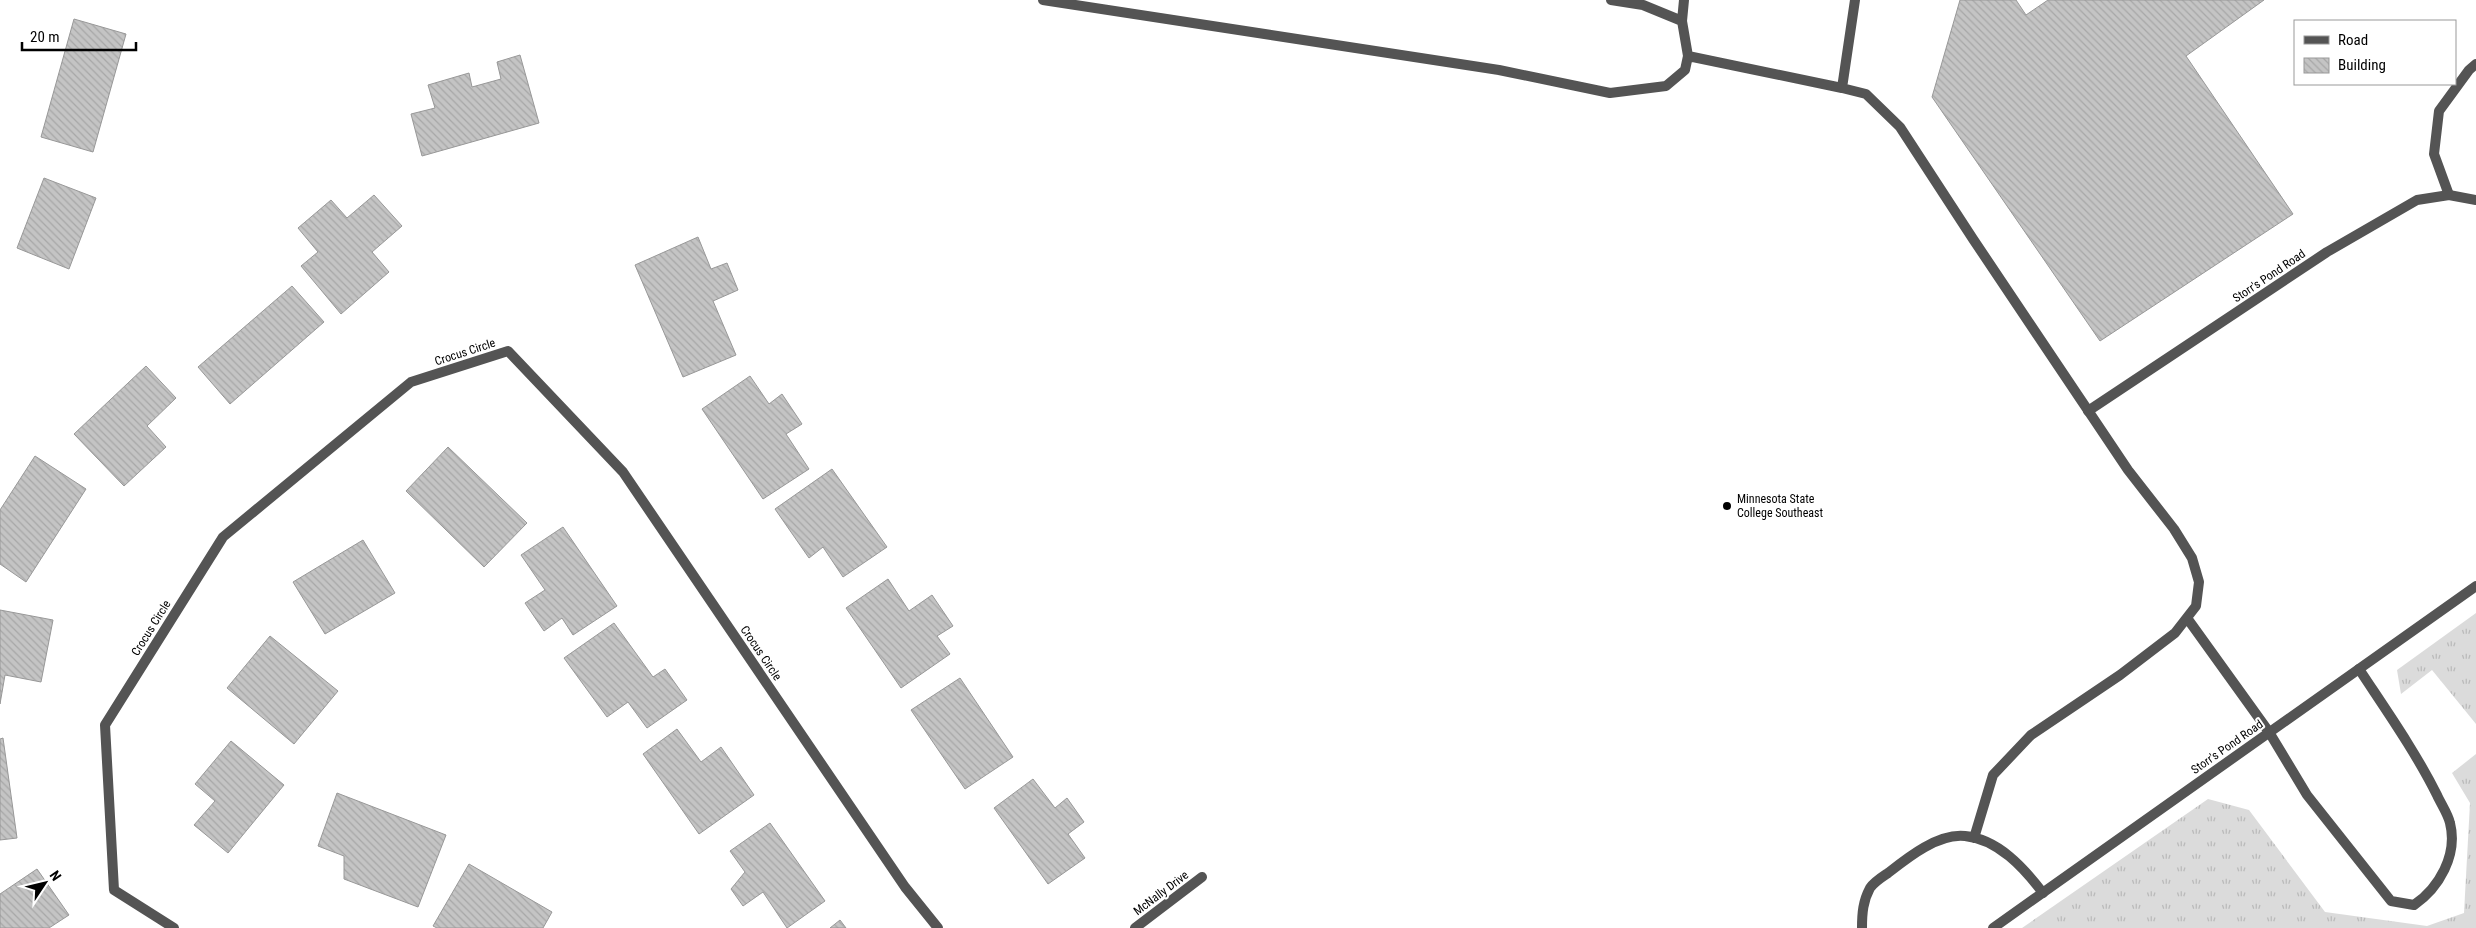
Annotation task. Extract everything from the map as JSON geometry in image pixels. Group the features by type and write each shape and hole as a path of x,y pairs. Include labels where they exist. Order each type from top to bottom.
{"street":[{"path":"1043,0 1500,70 1610,93 1666,86 1685,70 1688,56 1682,21 1684,0"},
{"path":"1611,0 1643,5 1682,21"},
{"path":"1842,88 1855,0"},
{"path":"1688,56 1866,94 1900,127 2088,411 2128,470 2174,529 2192,558 2199,582 2196,606 2175,633 2120,675 2031,735 2014,752 1993,775 1974,838"},
{"path":"2449,195 2434,154 2439,111 2469,70 2476,64"},
{"name":"Storr's Pond Road","path":"2088,411 2327,252 2417,200 2449,195 2476,200"},
{"name":"Crocus Circle","path":"174,928 114,890 105,725 223,537 411,382 508,351 623,472 904,887 938,928"},
{"name":"Storr's Pond Road","path":"1993,928 2476,586"},
{"path":"2186,618 2269,732 2307,795 2391,901 2414,905 2429,895 2439,882 2450,850 2450,823 2423,767 2359,669"},
{"path":"1862,928 1862,907 1871,886 1917,851 1951,837 1974,838 1988,843 2011,858 2031,877 2043,893"},
{"name":"McNally Drive","path":"1135,928 1202,877"}],"green space":[{"path":"2476,613 2476,724 2432,670 2401,694 2397,670"},
{"path":"2476,754 2476,928 2022,928 2208,799 2249,810 2325,912 2427,926 2464,913 2470,803 2452,773"}],"building":[{"path":"1960,0 2016,0 2026,15 2048,0 2264,0 2186,56 2293,214 2100,341 1932,97"},
{"path":"74,19 126,34 93,152 41,137"},
{"path":"520,55 539,123 422,156 411,114 435,108 428,85 469,73 472,87 501,79 497,62"},
{"path":"44,178 96,198 69,269 17,248"},
{"path":"374,195 402,226 372,252 389,272 341,314 301,266 318,252 298,228 331,200 347,218"},
{"path":"698,237 711,269 727,263 738,290 713,301 736,355 683,377 635,265"},
{"path":"292,286 324,322 230,404 198,367"},
{"path":"146,366 176,398 147,426 166,447 124,486 74,434"},
{"path":"750,376 769,404 782,394 802,424 786,434 809,469 763,499 702,409"},
{"path":"448,447 527,523 484,567 406,491"},
{"path":"35,456 86,489 26,582 0,564 0,510"},
{"path":"832,469 887,547 843,577 823,547 809,558 775,509"},
{"path":"563,527 617,606 573,635 562,618 544,631 525,603 545,590 521,555"},
{"path":"363,540 395,593 325,634 293,582"},
{"path":"888,579 909,611 932,595 953,626 937,636 950,654 901,688 846,608"},
{"path":"0,610 53,620 41,682 5,675 0,704"},
{"path":"614,623 653,677 665,669 687,700 647,728 628,702 607,717 564,658"},
{"path":"270,636 338,691 294,744 227,688"},
{"path":"960,678 1013,757 965,789 911,710"},
{"path":"677,729 701,762 721,747 754,795 699,834 643,754"},
{"path":"3,738 17,838 0,840 0,739"},
{"path":"231,741 284,785 228,853 194,825 215,801 195,784"},
{"path":"1033,779 1055,808 1067,798 1084,822 1068,834 1085,858 1048,884 994,808"},
{"path":"337,793 446,835 418,907 344,879 344,856 318,846"},
{"path":"770,823 825,901 787,928 763,892 743,906 731,889 745,872 730,851"},
{"path":"469,864 552,912 543,928 437,928 433,926"},
{"path":"37,869 69,915 49,928 0,928 0,894"},
{"path":"840,920 846,928 830,928"}],"place":[{"name":"Minnesota State College Southeast","path":"1727,506"}]}
